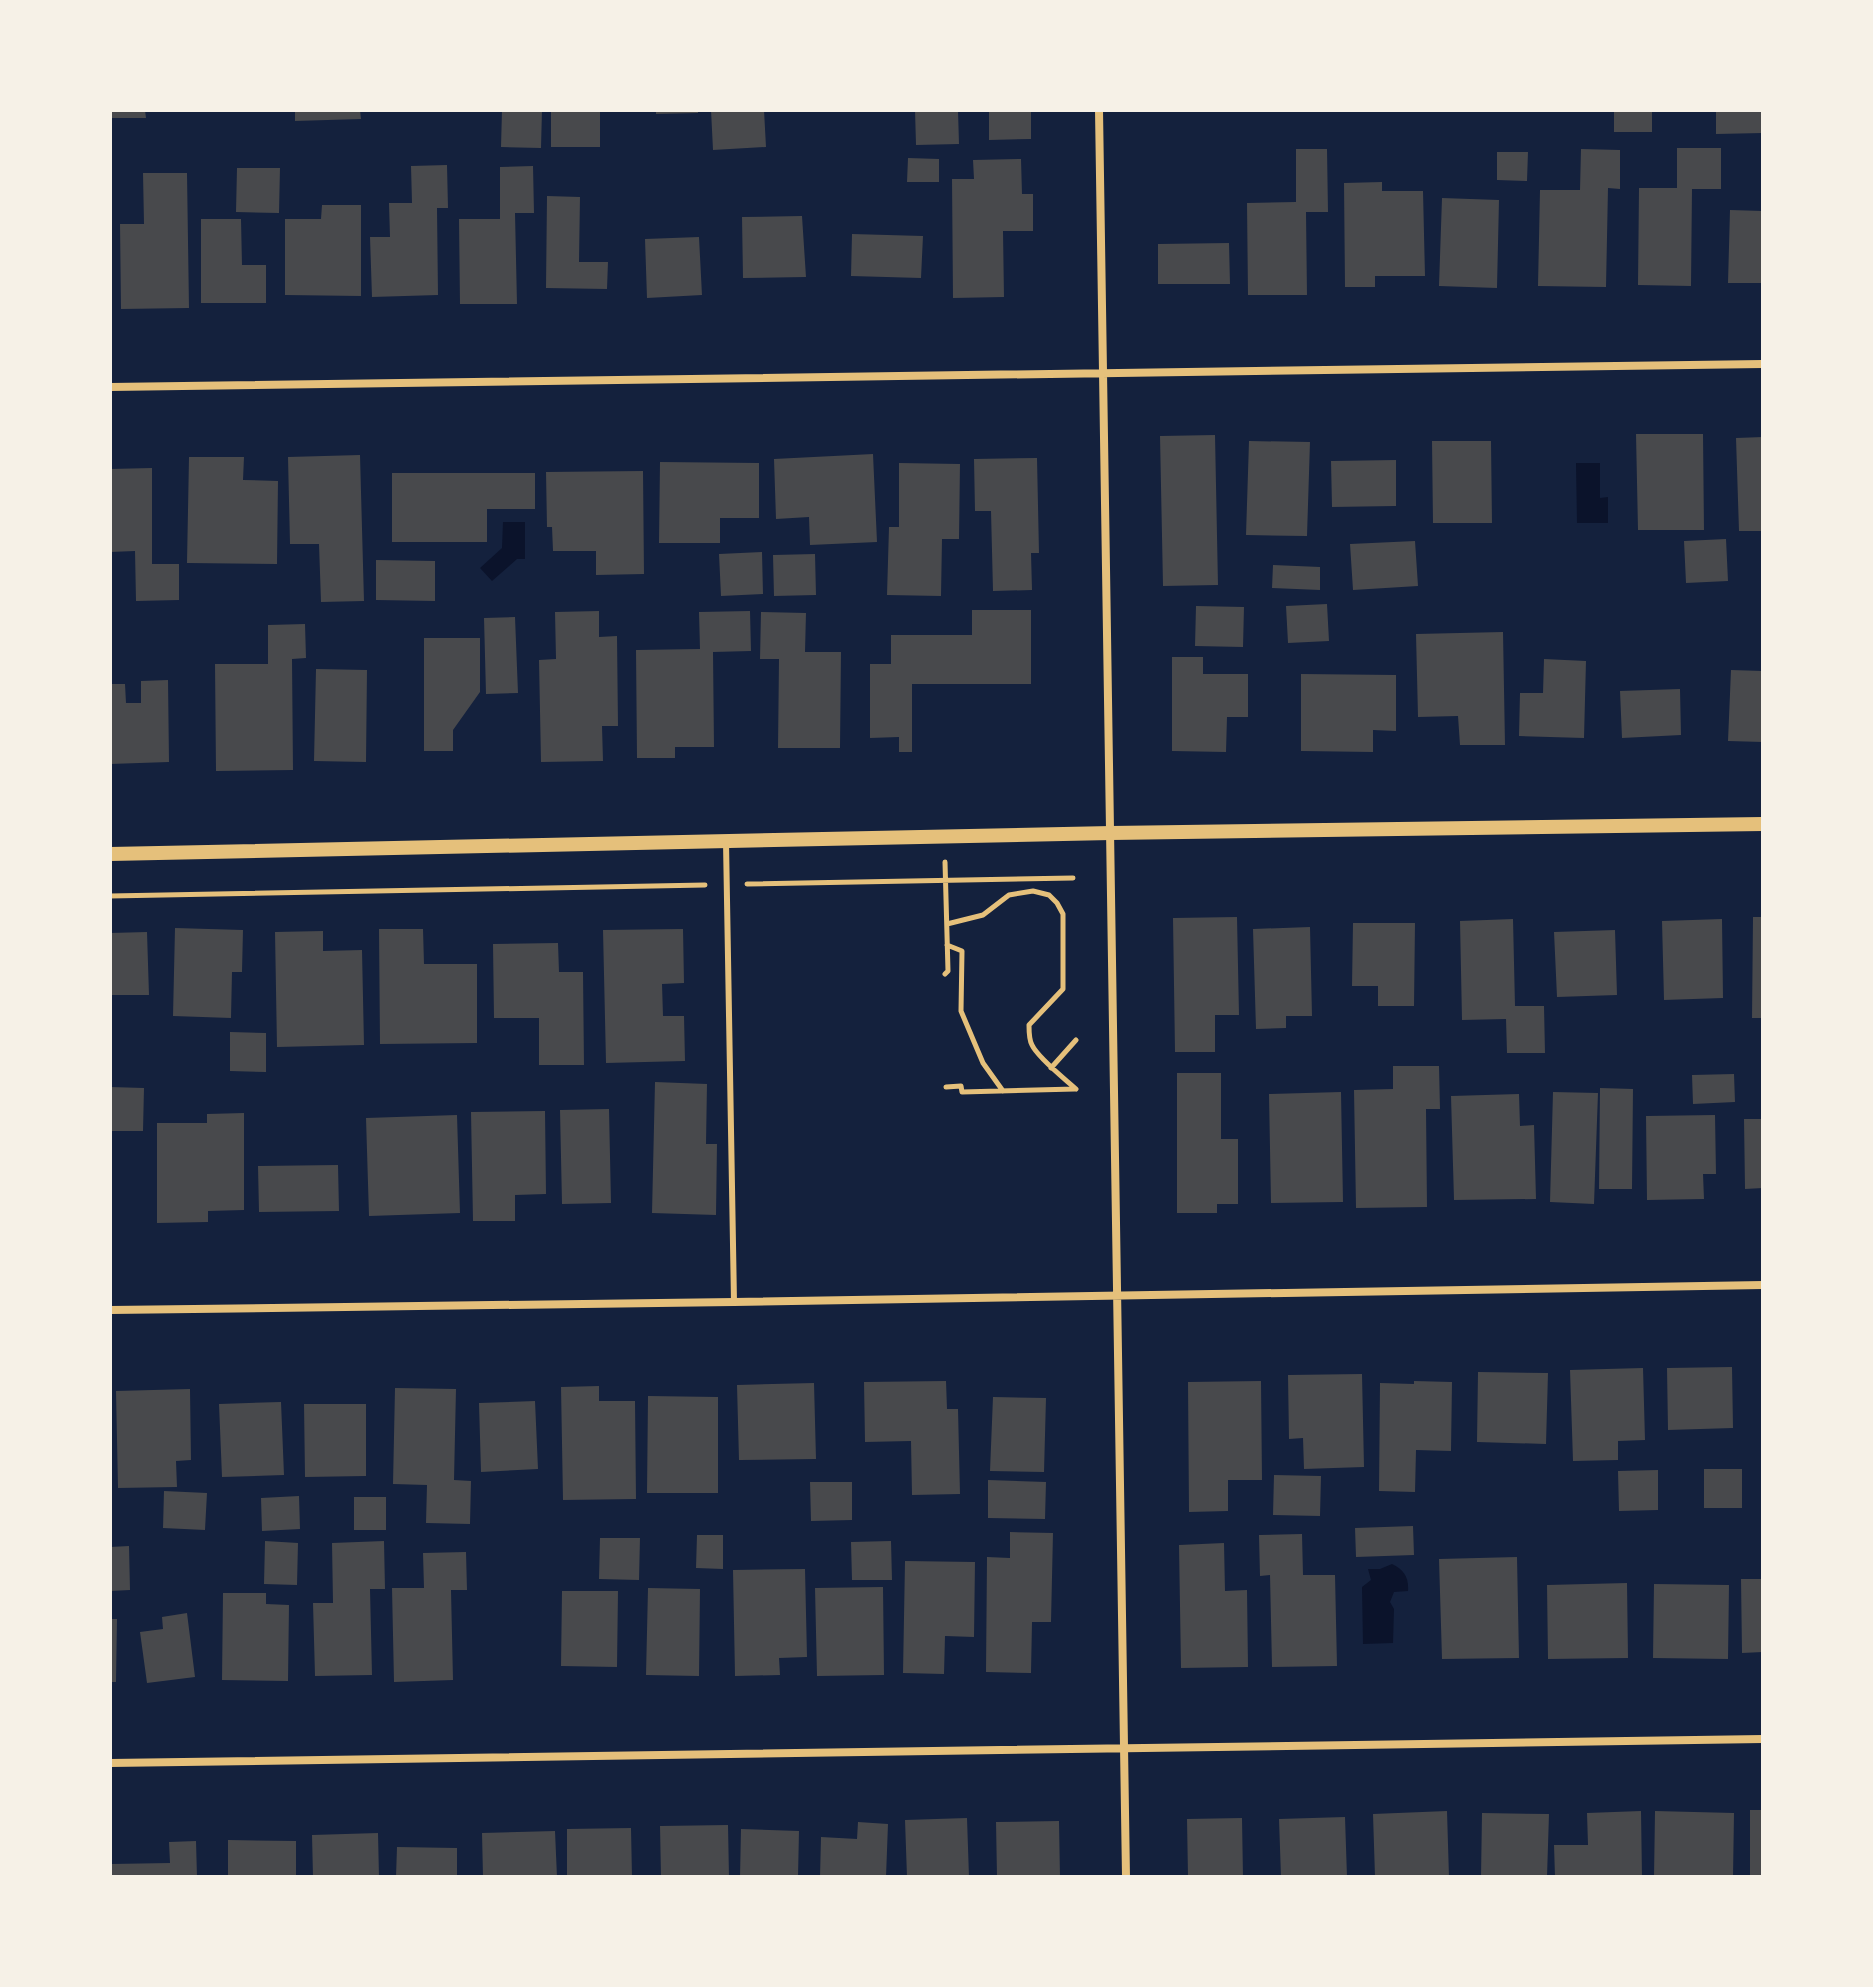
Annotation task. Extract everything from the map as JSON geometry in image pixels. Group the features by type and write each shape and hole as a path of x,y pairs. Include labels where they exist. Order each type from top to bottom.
{"street":[{"path":"1099,110 1126,1877"},
{"path":"110,387 1763,364"},
{"path":"110,854 1111,833 1763,824"},
{"path":"110,1310 1763,1285"},
{"path":"110,1763 1763,1739"}],"lane":[{"path":"726,842 734,1302"}],"path":[{"path":"945,837 948,971 945,974"},
{"path":"110,896 1073,878"},
{"path":"946,1087 961,1086 962,1092 1076,1089 1051,1068 1031,1045 1029,1025 1063,989 1063,914 1057,903 1049,895 1033,891 1016,893 983,915 947,924"},
{"path":"947,945 962,951 961,1011 983,1063 1003,1091"},
{"path":"1051,1068 1076,1040"}],"water":[{"path":"1576,463 1600,463 1600,498 1608,497 1608,523 1577,523"},
{"path":"503,522 525,522 525,559 517,559 492,581 480,568 502,548"},
{"path":"1392,1564 1405,1574 1408,1582 1408,1591 1394,1592 1390,1602 1394,1609 1393,1643 1363,1644 1362,1587 1371,1580 1368,1569 1380,1569"}],"building":[{"path":"110,110 145,110 146,118 110,118"},
{"path":"295,110 360,110 361,119 295,121"},
{"path":"502,110 542,110 541,148 501,147"},
{"path":"551,110 600,110 600,147 551,147"},
{"path":"656,110 698,110 698,113 656,114"},
{"path":"711,110 764,110 766,147 713,150"},
{"path":"915,110 958,110 959,144 916,145"},
{"path":"989,110 1031,110 1031,139 989,140"},
{"path":"1614,110 1652,110 1652,132 1614,132"},
{"path":"1716,110 1763,111 1763,133 1716,134"},
{"path":"1677,148 1721,148 1721,189 1692,189 1691,286 1638,285 1639,188 1677,188"},
{"path":"1296,149 1327,149 1328,212 1306,212 1307,295 1248,295 1247,203 1296,202"},
{"path":"1581,149 1620,150 1620,189 1608,188 1606,287 1538,286 1540,190 1580,190"},
{"path":"1497,152 1528,152 1527,181 1497,180"},
{"path":"908,158 939,159 939,182 907,182"},
{"path":"1021,159 1022,194 1033,194 1033,231 1003,231 1004,297 953,298 952,179 974,179 973,160"},
{"path":"447,165 448,208 437,208 438,295 372,297 370,237 390,237 389,203 412,203 411,166"},
{"path":"533,166 534,213 515,213 517,304 460,304 459,219 500,219 500,167"},
{"path":"237,168 280,168 279,213 236,212"},
{"path":"143,173 187,173 189,308 121,309 120,224 144,224"},
{"path":"1382,182 1382,191 1423,191 1425,276 1375,276 1375,287 1345,287 1344,183"},
{"path":"547,196 580,197 579,262 608,262 607,289 546,288"},
{"path":"1442,198 1499,200 1497,288 1439,286"},
{"path":"322,205 361,205 361,296 285,295 285,219 321,219"},
{"path":"1730,210 1763,211 1763,283 1728,283"},
{"path":"802,216 806,277 743,278 742,217"},
{"path":"201,219 241,219 242,265 266,265 266,303 201,303"},
{"path":"852,234 923,236 921,278 851,276"},
{"path":"699,237 702,295 647,298 645,239"},
{"path":"1229,243 1230,284 1158,284 1158,244"},
{"path":"1636,434 1703,434 1704,530 1638,530"},
{"path":"1215,435 1218,585 1163,586 1160,436"},
{"path":"1763,437 1763,531 1739,531 1736,438"},
{"path":"1249,441 1310,442 1307,536 1246,535"},
{"path":"1432,441 1491,441 1492,523 1433,523"},
{"path":"873,454 877,542 810,545 809,517 776,519 774,459"},
{"path":"360,455 364,601 321,602 319,544 290,544 288,457"},
{"path":"189,457 244,457 243,480 278,481 277,564 187,563"},
{"path":"1037,458 1039,553 1031,553 1032,590 993,591 991,511 975,511 974,459"},
{"path":"1396,460 1396,506 1332,507 1331,461"},
{"path":"660,462 759,463 759,518 720,518 720,543 659,543"},
{"path":"899,463 960,464 959,539 942,539 941,596 887,595 889,527 899,527"},
{"path":"152,468 152,564 179,564 179,600 136,601 135,551 110,552 110,469"},
{"path":"643,471 644,574 596,575 596,551 553,551 552,527 547,527 546,472"},
{"path":"392,473 535,473 535,509 487,509 487,542 392,542"},
{"path":"1726,539 1728,581 1686,583 1684,541"},
{"path":"1415,541 1418,586 1353,590 1350,544"},
{"path":"762,552 763,594 721,596 719,554"},
{"path":"815,554 816,595 774,596 773,555"},
{"path":"376,560 435,561 435,601 376,600"},
{"path":"1273,565 1320,567 1320,590 1272,588"},
{"path":"1327,604 1329,641 1288,643 1286,606"},
{"path":"1196,606 1244,607 1243,647 1195,646"},
{"path":"972,610 1031,610 1031,684 912,684 912,752 899,752 899,737 870,738 870,664 891,664 891,635 972,635"},
{"path":"599,611 599,637 617,636 618,726 602,726 603,761 541,762 539,660 556,659 555,612"},
{"path":"750,611 751,651 713,652 714,747 675,747 675,758 637,758 636,650 700,649 699,612"},
{"path":"761,612 806,613 805,652 841,652 840,748 778,748 779,659 760,659"},
{"path":"515,617 518,693 486,694 484,618"},
{"path":"305,624 306,658 292,659 293,770 216,771 215,664 268,664 268,625"},
{"path":"1503,632 1505,745 1460,745 1458,716 1418,717 1416,634"},
{"path":"424,638 480,638 480,692 453,730 453,751 424,751"},
{"path":"1172,657 1203,657 1203,674 1248,674 1248,717 1227,717 1226,752 1172,751"},
{"path":"1544,659 1586,661 1584,738 1519,736 1520,693 1543,693"},
{"path":"316,669 367,670 366,762 314,761"},
{"path":"1731,670 1763,671 1763,742 1728,741"},
{"path":"1301,674 1396,675 1396,731 1373,730 1373,752 1301,751"},
{"path":"168,680 169,762 110,764 110,684 125,684 126,703 141,703 141,681"},
{"path":"1680,689 1681,735 1622,738 1620,691"},
{"path":"1237,917 1239,1015 1215,1015 1215,1052 1175,1052 1173,918"},
{"path":"1753,917 1763,917 1763,1018 1752,1018"},
{"path":"1513,919 1515,1006 1544,1006 1545,1053 1507,1053 1506,1019 1462,1020 1460,921"},
{"path":"1722,919 1723,998 1664,1000 1662,921"},
{"path":"1353,923 1415,923 1414,1006 1378,1006 1378,986 1352,986"},
{"path":"1310,927 1312,1016 1286,1016 1286,1028 1256,1029 1253,929"},
{"path":"175,928 243,930 242,972 232,972 231,1018 173,1016"},
{"path":"379,929 423,929 424,964 477,964 477,1043 380,1044"},
{"path":"683,929 684,983 662,984 663,1016 684,1016 685,1061 606,1063 603,930"},
{"path":"1615,930 1617,995 1557,997 1554,932"},
{"path":"323,931 323,951 362,950 364,1045 277,1047 275,932"},
{"path":"147,932 149,995 110,995 110,933"},
{"path":"558,943 559,972 583,972 584,1065 539,1065 539,1018 494,1018 493,944"},
{"path":"230,1032 266,1033 266,1072 230,1071"},
{"path":"1393,1066 1439,1066 1440,1109 1426,1109 1427,1207 1356,1208 1354,1090 1393,1089"},
{"path":"1177,1073 1221,1073 1221,1139 1238,1139 1238,1204 1217,1204 1217,1213 1177,1213"},
{"path":"1734,1074 1735,1102 1693,1104 1692,1075"},
{"path":"655,1082 707,1084 706,1144 717,1144 716,1215 652,1213"},
{"path":"110,1087 144,1088 143,1131 110,1131"},
{"path":"1600,1088 1633,1089 1632,1189 1599,1189"},
{"path":"1341,1092 1343,1202 1271,1203 1269,1094"},
{"path":"1553,1092 1598,1093 1594,1204 1550,1202"},
{"path":"1519,1094 1520,1126 1534,1125 1536,1199 1454,1200 1451,1096"},
{"path":"609,1109 611,1203 562,1204 560,1110"},
{"path":"545,1111 546,1194 515,1195 515,1221 473,1221 471,1112"},
{"path":"244,1113 244,1210 208,1211 208,1222 157,1223 157,1123 207,1123 207,1114"},
{"path":"457,1115 460,1213 369,1216 366,1118"},
{"path":"1715,1115 1716,1174 1703,1174 1704,1199 1647,1200 1646,1116"},
{"path":"1744,1119 1763,1119 1763,1188 1745,1189"},
{"path":"338,1165 339,1211 259,1212 258,1166"},
{"path":"1732,1367 1733,1428 1668,1430 1667,1368"},
{"path":"1643,1368 1645,1440 1618,1441 1618,1460 1573,1461 1570,1370"},
{"path":"1478,1372 1548,1373 1546,1444 1477,1442"},
{"path":"1362,1374 1364,1467 1304,1469 1303,1438 1289,1439 1288,1375"},
{"path":"946,1381 947,1409 958,1409 960,1494 912,1495 911,1441 865,1442 864,1382"},
{"path":"1261,1381 1262,1480 1228,1480 1228,1511 1189,1512 1188,1382"},
{"path":"1414,1381 1452,1382 1451,1451 1416,1450 1415,1492 1379,1491 1380,1383 1414,1384"},
{"path":"814,1383 816,1459 739,1460 737,1385"},
{"path":"599,1386 599,1401 635,1401 636,1499 563,1500 561,1387"},
{"path":"395,1388 456,1389 454,1480 471,1481 470,1524 426,1523 427,1485 393,1484"},
{"path":"190,1389 191,1460 176,1461 177,1487 118,1488 116,1391"},
{"path":"648,1396 718,1397 718,1493 647,1493"},
{"path":"993,1397 1046,1398 1044,1472 990,1471"},
{"path":"535,1401 538,1469 481,1472 479,1403"},
{"path":"281,1402 284,1475 222,1477 219,1404"},
{"path":"304,1404 366,1404 366,1476 305,1477"},
{"path":"1704,1469 1742,1469 1742,1508 1704,1508"},
{"path":"1658,1470 1658,1510 1619,1511 1618,1471"},
{"path":"1274,1475 1321,1476 1320,1516 1273,1515"},
{"path":"988,1480 1046,1482 1045,1519 988,1518"},
{"path":"810,1482 852,1482 852,1520 811,1521"},
{"path":"164,1491 207,1493 205,1530 163,1528"},
{"path":"299,1496 300,1529 262,1531 261,1498"},
{"path":"354,1497 386,1497 386,1530 354,1530"},
{"path":"1413,1526 1414,1555 1356,1557 1355,1528"},
{"path":"1010,1532 1053,1533 1051,1622 1032,1622 1031,1673 986,1672 987,1557 1010,1558"},
{"path":"1302,1534 1303,1575 1335,1575 1337,1666 1272,1667 1270,1575 1260,1576 1259,1535"},
{"path":"697,1535 723,1535 723,1569 696,1568"},
{"path":"600,1538 640,1538 639,1580 599,1579"},
{"path":"265,1541 298,1543 297,1585 264,1584"},
{"path":"384,1541 385,1589 370,1589 372,1675 315,1676 313,1603 333,1603 332,1543"},
{"path":"891,1541 892,1580 852,1580 851,1542"},
{"path":"1224,1543 1225,1591 1247,1590 1248,1667 1181,1668 1179,1545"},
{"path":"129,1546 130,1590 110,1591 110,1547"},
{"path":"466,1552 467,1590 451,1590 453,1680 394,1682 392,1588 424,1588 423,1553"},
{"path":"1517,1557 1519,1658 1442,1659 1439,1559"},
{"path":"905,1561 975,1562 974,1637 945,1636 944,1674 903,1673"},
{"path":"805,1569 807,1657 779,1658 780,1675 735,1676 733,1570"},
{"path":"1741,1579 1763,1579 1763,1652 1742,1653"},
{"path":"1627,1583 1628,1658 1548,1659 1547,1585"},
{"path":"1654,1584 1729,1585 1728,1659 1653,1658"},
{"path":"883,1587 884,1675 817,1676 815,1588"},
{"path":"648,1588 700,1589 699,1676 646,1675"},
{"path":"562,1591 618,1591 617,1667 561,1666"},
{"path":"223,1593 266,1593 266,1604 289,1605 288,1681 222,1680"},
{"path":"187,1613 195,1677 147,1683 140,1632 163,1629 162,1617"},
{"path":"110,1619 117,1619 116,1682 110,1682"},
{"path":"1750,1810 1763,1810 1763,1877 1750,1877"},
{"path":"1447,1811 1449,1877 1375,1877 1373,1814"},
{"path":"1641,1811 1642,1877 1555,1877 1554,1845 1588,1845 1587,1813"},
{"path":"1655,1811 1734,1813 1733,1877 1654,1877"},
{"path":"1482,1813 1549,1814 1547,1877 1481,1877"},
{"path":"1345,1817 1347,1877 1281,1877 1279,1819"},
{"path":"967,1818 969,1877 907,1877 905,1820"},
{"path":"1242,1818 1243,1877 1188,1877 1187,1819"},
{"path":"1059,1821 1060,1877 997,1877 996,1822"},
{"path":"858,1822 888,1824 886,1877 820,1877 821,1837 857,1839"},
{"path":"728,1825 729,1877 661,1877 660,1826"},
{"path":"631,1828 632,1877 567,1877 567,1829"},
{"path":"741,1829 799,1831 798,1877 740,1877"},
{"path":"555,1831 557,1877 483,1877 482,1833"},
{"path":"378,1833 379,1877 313,1877 312,1835"},
{"path":"228,1840 296,1841 296,1877 228,1877"},
{"path":"196,1841 197,1877 111,1877 111,1864 170,1863 169,1842"},
{"path":"397,1847 457,1848 457,1877 396,1877"}]}
